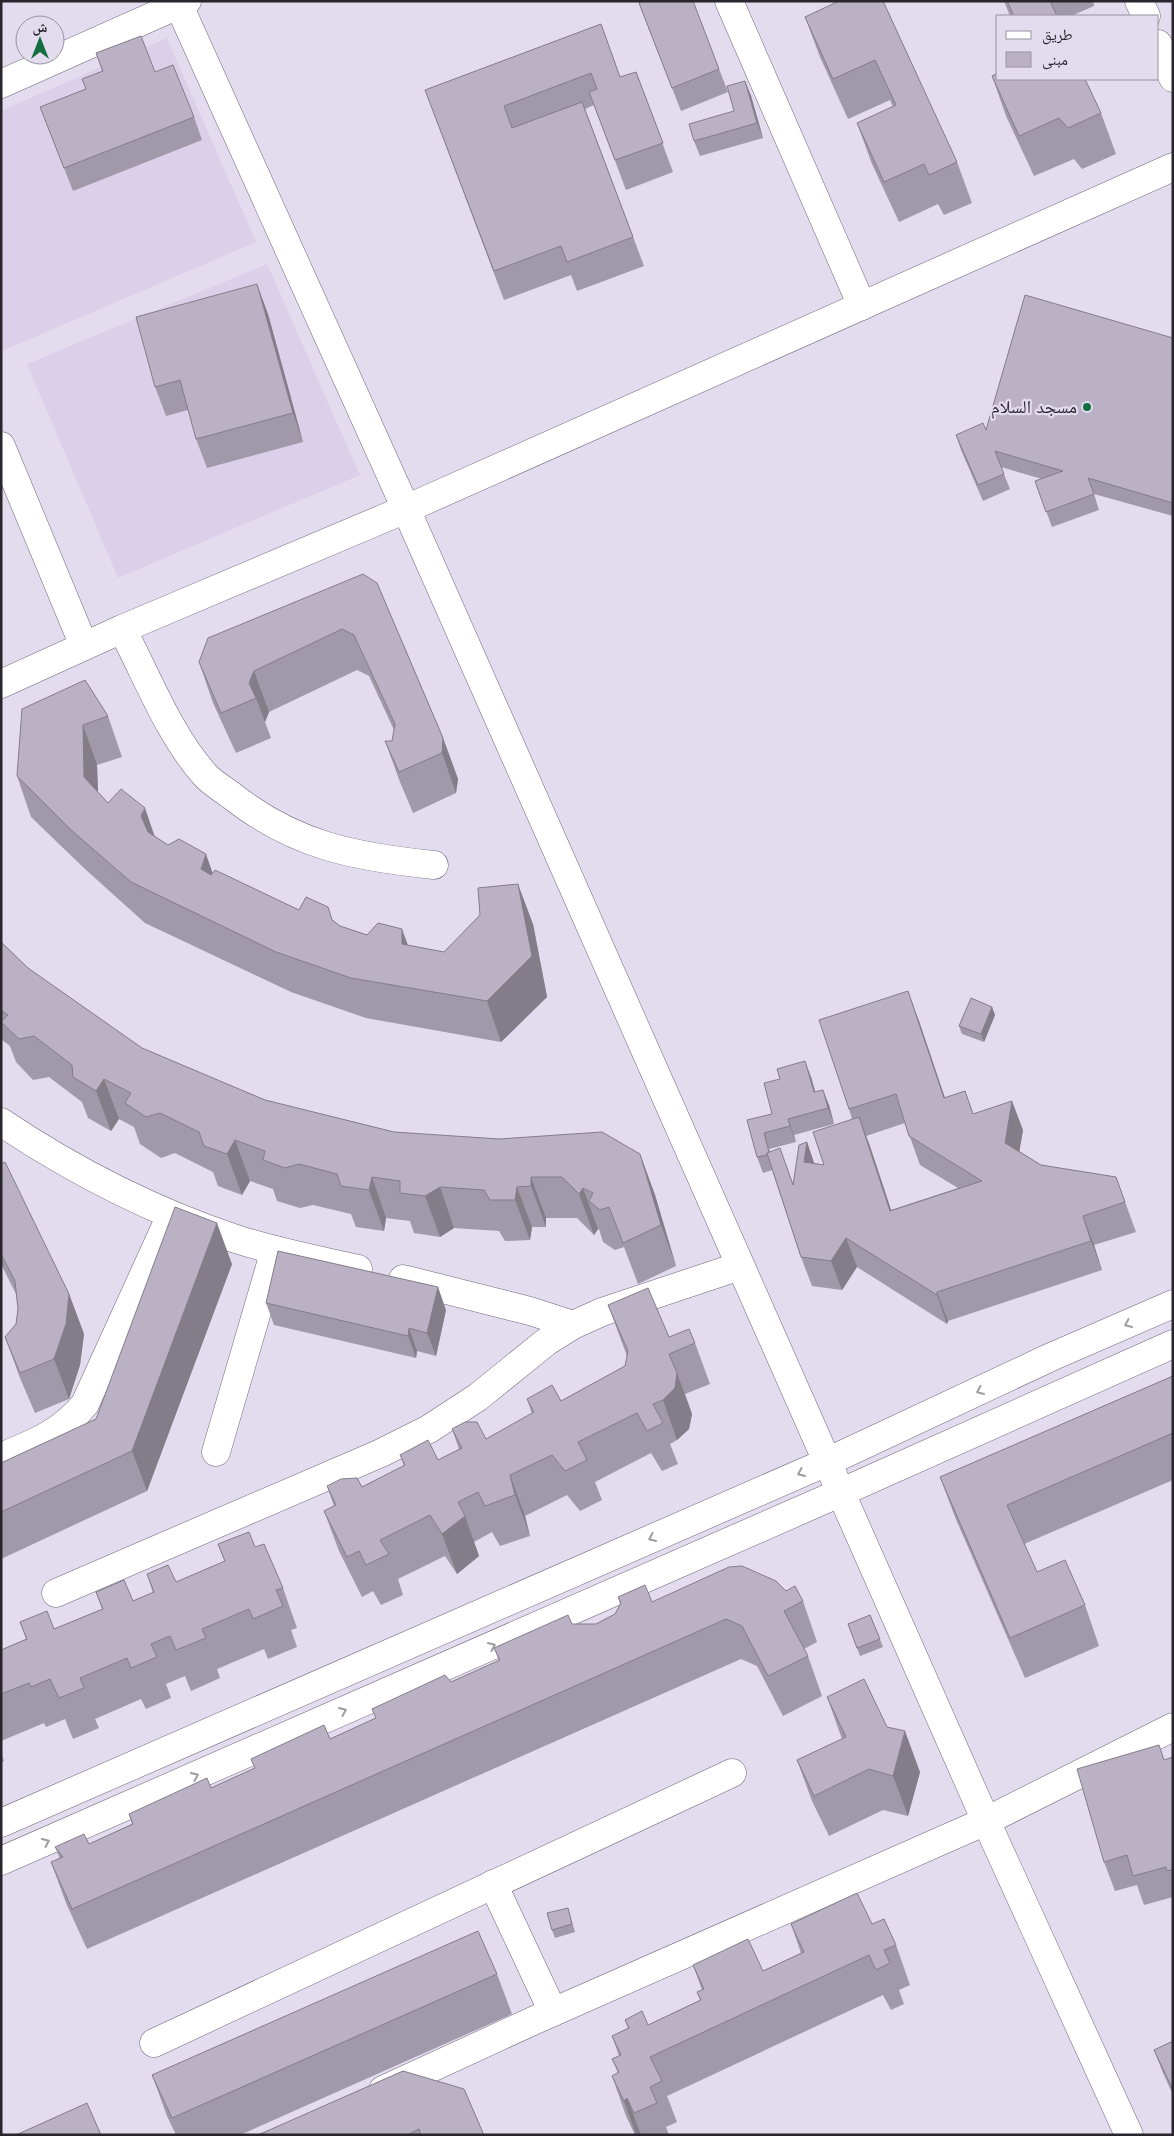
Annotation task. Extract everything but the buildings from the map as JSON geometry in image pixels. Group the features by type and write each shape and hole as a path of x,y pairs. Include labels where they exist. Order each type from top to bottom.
{"street":[{"path":"730,1 862,306"},
{"path":"1139,1 1146,15"},
{"path":"1,84 181,3 827,1462 842,1492 986,1821 1129,2135"},
{"path":"1159,46 1173,78"},
{"path":"1,684 122,629 406,509 1173,167"},
{"path":"1,446 84,646"},
{"path":"122,629 183,745 205,776 249,810 294,835 337,850 384,860 434,865"},
{"path":"1,1122 72,1168 171,1214 236,1239 512,1306 572,1325"},
{"path":"1,1457 56,1432 72,1419 85,1404 171,1214"},
{"path":"216,1452 275,1250"},
{"path":"56,1593 382,1453 429,1429 478,1397 546,1342 572,1325 602,1312 740,1266"},
{"path":"1,1823 827,1462 1051,1357 1173,1304"},
{"path":"1,1861 842,1492 1173,1344"},
{"path":"358,2102 553,2012 986,1821 1173,1726"},
{"path":"154,2043 732,1773"},
{"path":"493,1884 553,2012"}],"shaded area":[{"path":"167,38 256,242 4,350 1,343 1,111"},
{"path":"267,264 360,475 118,578 27,364"}],"place":[{"name":"مسجد السلام","path":"1087,407"}]}
